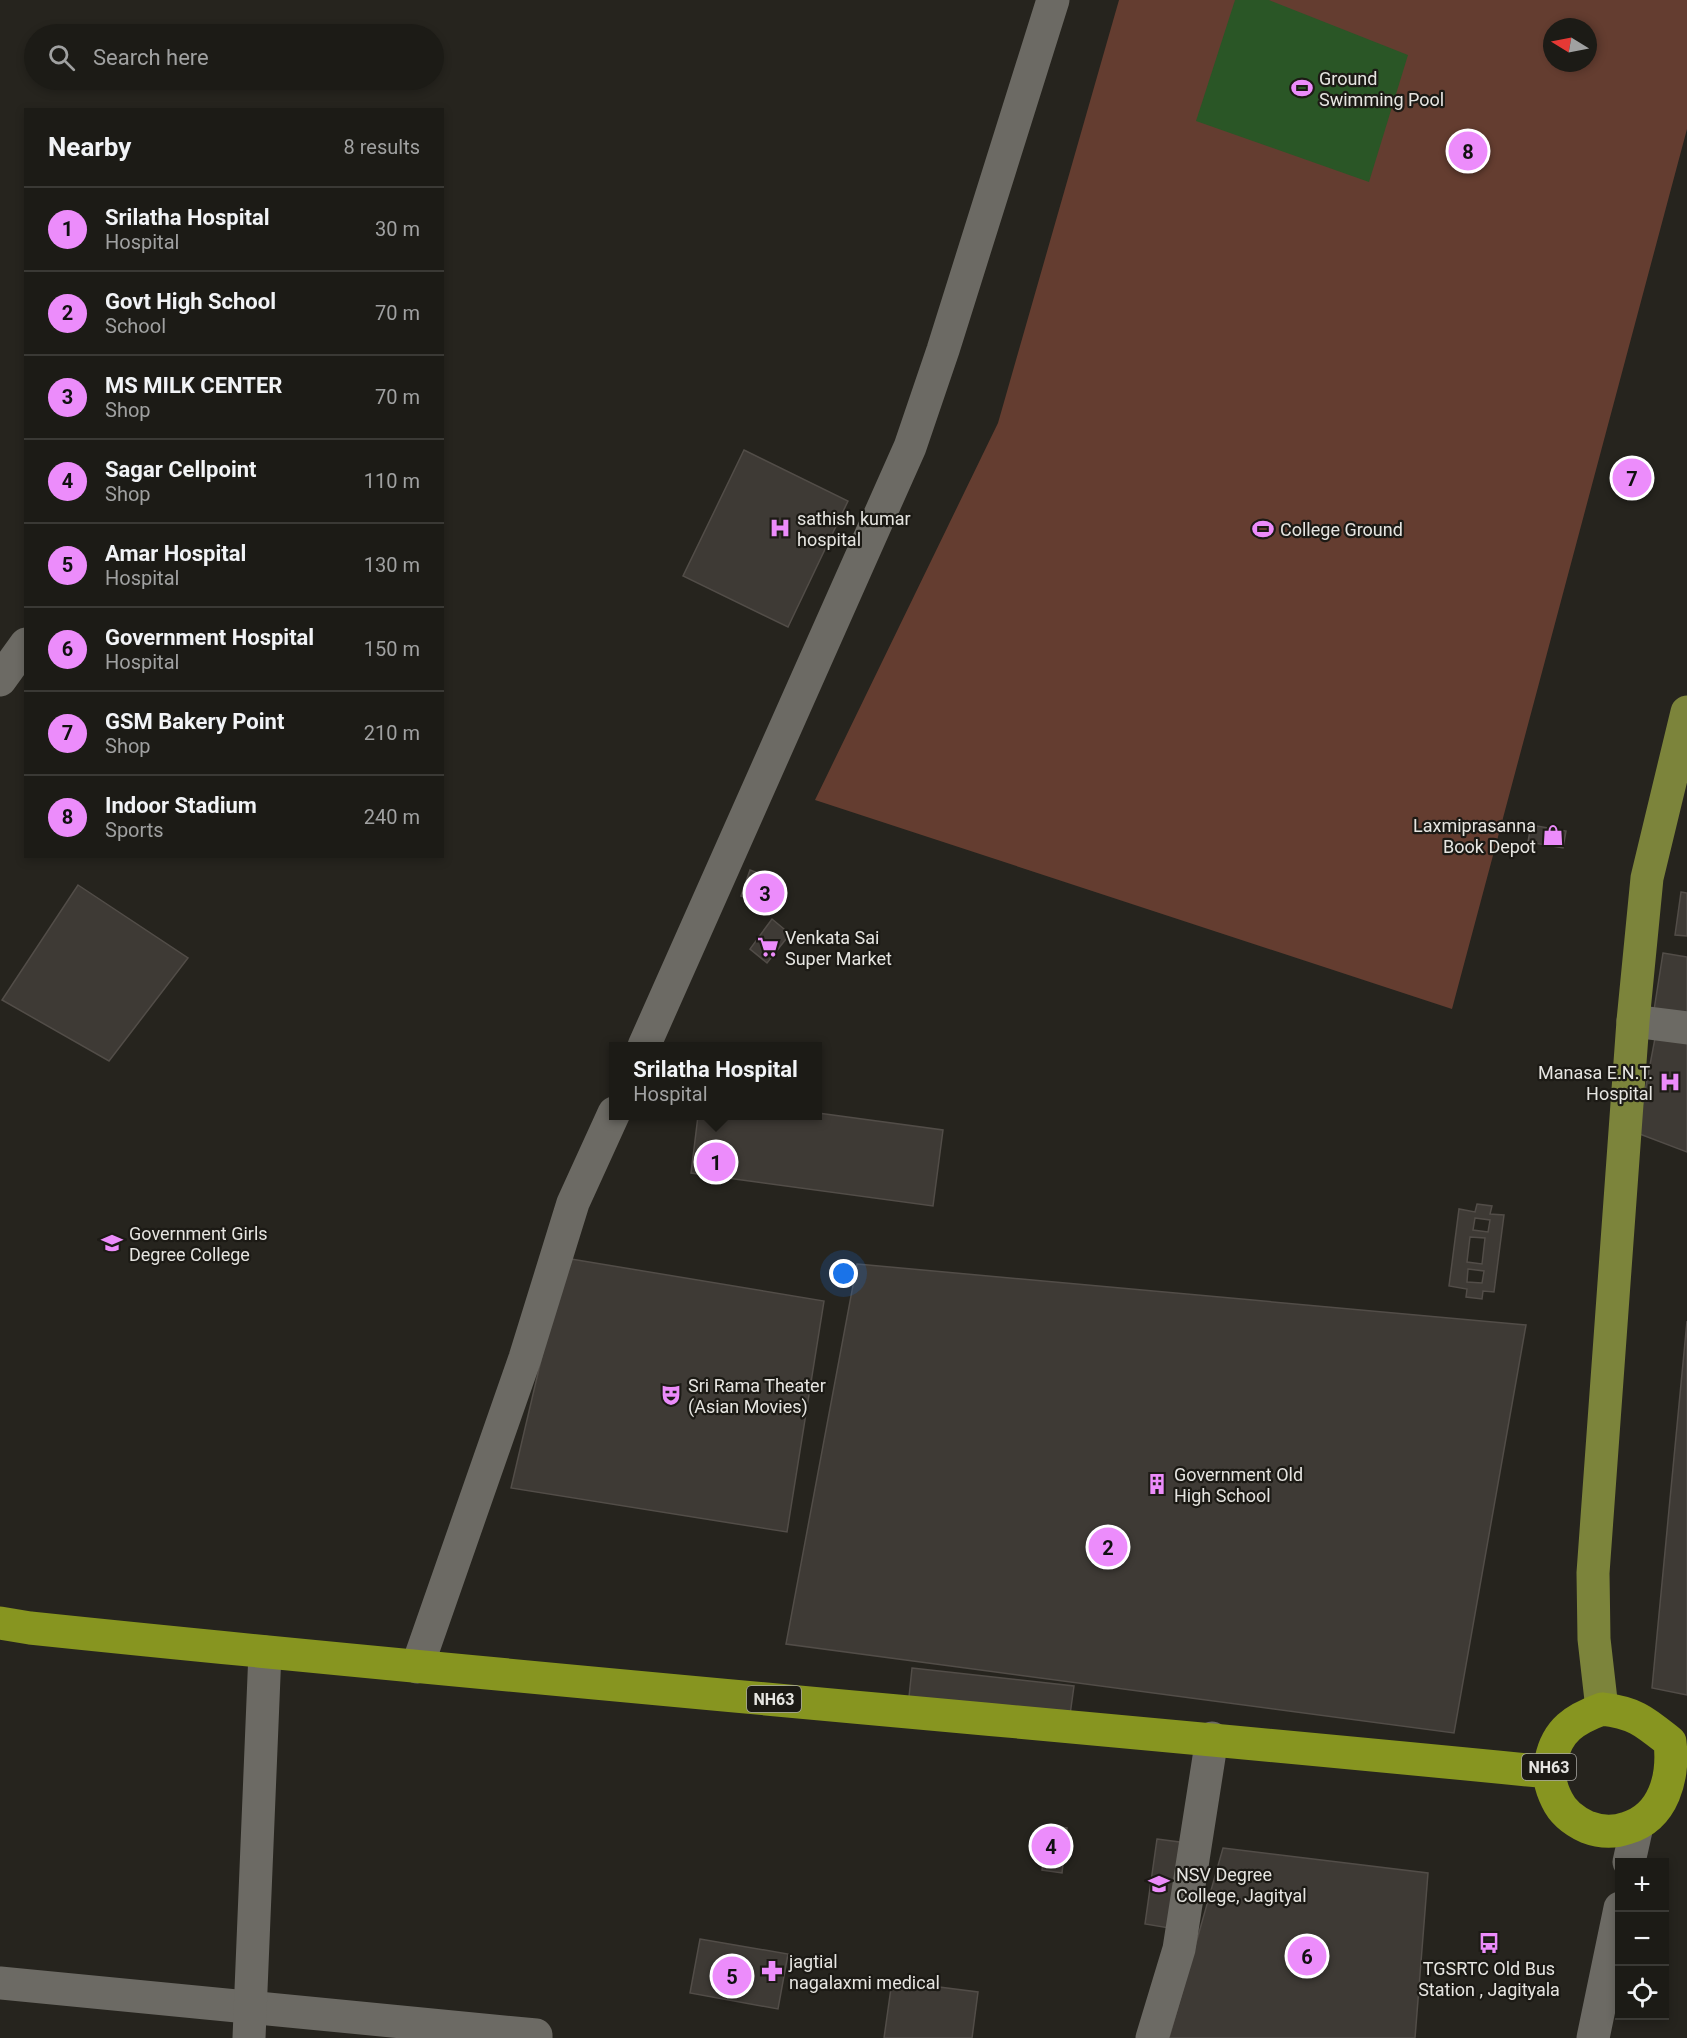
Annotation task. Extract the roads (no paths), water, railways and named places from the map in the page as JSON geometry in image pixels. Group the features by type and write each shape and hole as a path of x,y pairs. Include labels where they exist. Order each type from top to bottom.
{"highway":[{"name":"NH63","path":"0,1623 265,1653 1212,1738 1548,1772"},
{"path":"1602,1709 1637,1716 1678,1743 1669,1779 1674,1804 1652,1814 1636,1826"},
{"name":"NH63","path":"1602,1709 1581,1717 1565,1730 1553,1747 1548,1772 1551,1788 1560,1807 1575,1822 1595,1830 1616,1832 1636,1826"}],"main road":[{"path":"1602,1709 1593,1639 1593,1573 1633,1022 1647,878 1687,712"}],"street":[{"path":"646,1042 910,447 947,338 1053,0"},
{"path":"0,680 24,647"},
{"path":"1633,1022 1687,1028"},
{"path":"417,1667 525,1358 573,1203 611,1120"},
{"path":"251,2022 265,1653"},
{"path":"1152,2038 1179,1949 1212,1738"},
{"path":"1630,1858 1636,1826"},
{"path":"1593,2038 1619,1912"},
{"path":"0,1983 251,2022 536,2036 536,2038"}],"place":[{"name":"Ground Swimming Pool","path":"1302,88"},
{"name":"Indoor Stadium","path":"1468,151"},
{"name":"GSM Bakery Point","path":"1632,478"},
{"name":"sathish kumar hospital","path":"780,528"},
{"name":"College Ground","path":"1263,529"},
{"name":"Laxmiprasanna Book Depot","path":"1553,835"},
{"name":"MS MILK CENTER","path":"765,893"},
{"name":"Venkata Sai Super Market","path":"768,947"},
{"name":"Manasa E.N.T. Hospital","path":"1670,1082"},
{"name":"Srilatha Hospital","path":"716,1162"},
{"name":"Government Girls Degree College","path":"112,1243"},
{"name":"Sri Rama Theater (Asian Movies)","path":"671,1395"},
{"name":"Government Old High School","path":"1157,1484"},
{"name":"Govt High School","path":"1108,1547"},
{"name":"Sagar Cellpoint","path":"1051,1846"},
{"name":"NSV Degree College, Jagityal","path":"1159,1884"},
{"name":"TGSRTC Old Bus Station , Jagityala","path":"1489,1943"},
{"name":"Government Hospital","path":"1307,1956"},
{"name":"jagtial nagalaxmi medical","path":"772,1971"},
{"name":"Amar Hospital","path":"732,1976"}]}
